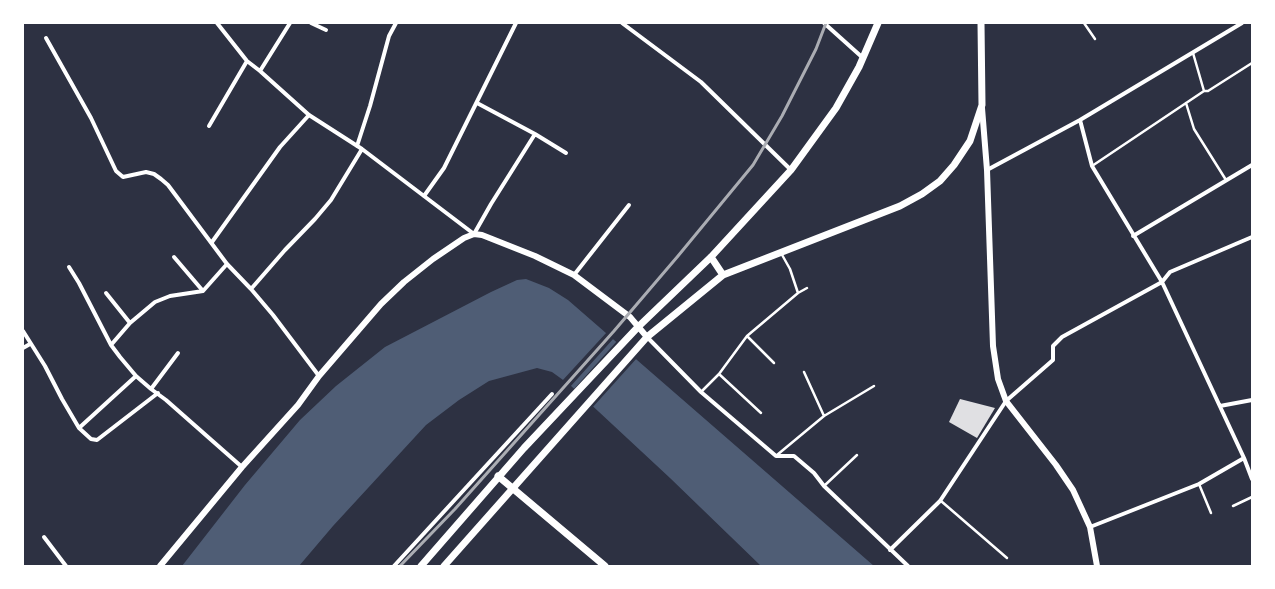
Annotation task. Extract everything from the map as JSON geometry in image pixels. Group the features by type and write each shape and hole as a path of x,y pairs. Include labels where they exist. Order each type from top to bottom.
{"main road":[{"path":"421,566 498,476 636,329 710,257 791,170 836,108 863,58 878,23"},
{"path":"444,566 644,340 723,275 900,206 928,190 940,181 954,166 970,141 982,104 981,23"},
{"path":"710,257 723,275"},
{"path":"498,476 605,566"}],"street":[{"path":"217,23 247,61 309,115 362,149 474,234"},
{"path":"260,71 290,23"},
{"path":"311,23 326,30"},
{"path":"357,146 370,106 389,36 396,23"},
{"path":"622,23 701,82 791,170"},
{"path":"824,23 863,58"},
{"path":"987,170 1080,120 1242,23"},
{"path":"424,196 444,168 515,24"},
{"path":"46,38 91,118 116,171 123,177 146,172 154,174 168,185 227,264 273,315 319,376"},
{"path":"209,126 247,61"},
{"path":"477,103 535,134 566,154"},
{"path":"982,104 987,170 992,346 998,379 1006,401 1056,465 1073,490 1090,527 1097,566"},
{"path":"212,242 280,147 309,115"},
{"path":"1080,120 1092,166 1162,282 1244,458 1252,479"},
{"path":"474,234 535,134"},
{"path":"251,289 285,250 316,219 331,200 362,149"},
{"path":"1133,236 1252,165"},
{"path":"574,275 629,205"},
{"path":"160,566 242,467 298,405 319,376 381,304 404,282 439,255 464,238 474,234 482,235 535,256 574,275 627,315 644,340 701,392 776,456 794,456 814,473 824,486 908,566"},
{"path":"890,550 940,501 1006,401 1053,360 1053,346 1062,337 1162,282 1170,272 1252,237"},
{"path":"174,257 204,291"},
{"path":"111,345 130,323 155,302 170,296 204,291 227,264"},
{"path":"69,267 79,283 111,345 136,376 158,393 242,467"},
{"path":"106,293 130,323"},
{"path":"23,331 45,366 79,428 91,439 97,440 158,393"},
{"path":"23,348 30,344"},
{"path":"151,389 178,352"},
{"path":"79,428 136,376"},
{"path":"394,566 552,394"},
{"path":"1220,406 1252,400"},
{"path":"1090,527 1199,484 1244,458"},
{"path":"44,537 66,566"}],"lane":[{"path":"1084,23 1095,39"},
{"path":"1193,52 1204,91"},
{"path":"1092,166 1204,91 1208,91 1252,63"},
{"path":"1186,103 1194,128 1226,180"},
{"path":"780,253 790,269 798,293"},
{"path":"701,392 719,374 747,336 798,293 808,288"},
{"path":"747,336 774,363"},
{"path":"804,372 824,416"},
{"path":"719,374 761,413"},
{"path":"776,456 824,416 874,386"},
{"path":"824,486 857,455"},
{"path":"1199,484 1211,512"},
{"path":"1233,506 1252,497"},
{"path":"940,501 1006,558"}],"water":[{"path":"526,279 549,288 568,300 874,566 761,566 670,478 570,385 552,372 537,368 489,381 459,400 426,425 333,526 299,566 182,566 245,485 300,420 336,386 385,347 491,292 517,280"}],"pier":[{"path":"607,332 614,338 570,387 562,381"},
{"path":"617,341 637,358 592,408 573,390"}],"building":[{"path":"960,399 995,408 977,438 949,422"}],"railway":[{"path":"400,566 455,509 614,331 753,165 782,116 816,49 826,23"}]}
